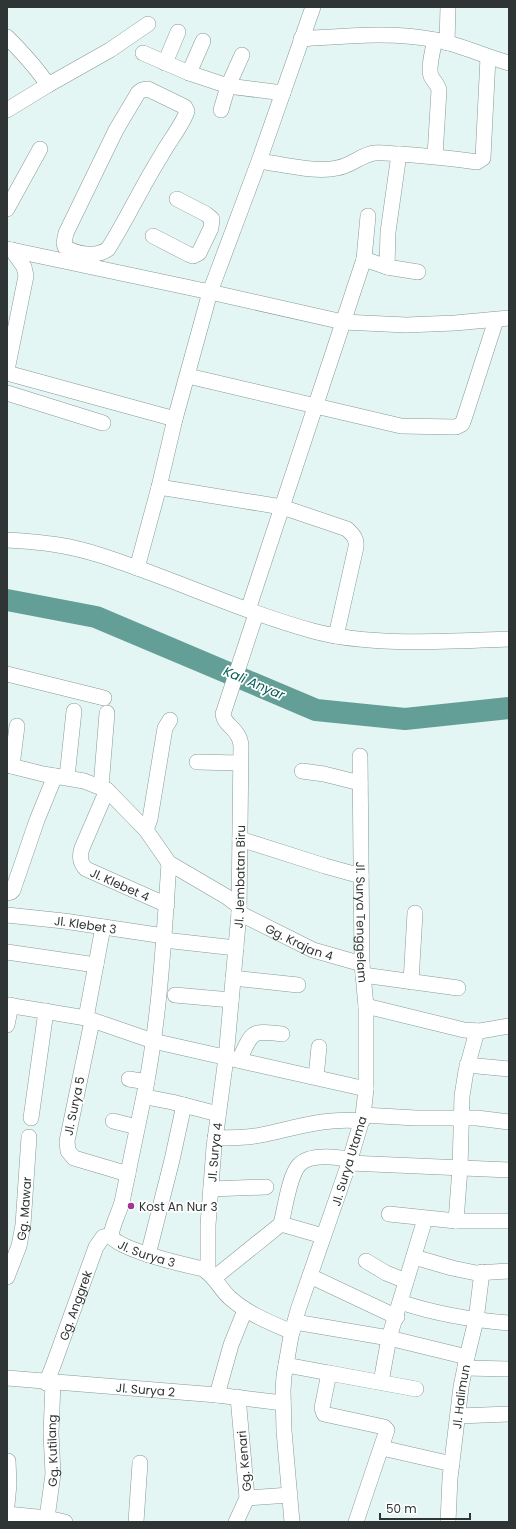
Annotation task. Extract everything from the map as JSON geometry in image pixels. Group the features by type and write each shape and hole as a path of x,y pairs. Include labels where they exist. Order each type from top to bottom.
{"street":[{"path":"137,568 159,487 175,419 210,292 259,161 313,7"},
{"path":"435,156 439,90 438,85 431,77 430,71 441,41 448,7"},
{"path":"7,110 110,50 148,24"},
{"path":"165,63 178,32"},
{"path":"301,39 359,35 441,41 509,63"},
{"path":"7,37 23,53 48,85"},
{"path":"189,73 203,41"},
{"path":"143,53 189,73 228,86 283,93"},
{"path":"221,110 228,86 242,55"},
{"path":"259,161 324,170 349,165 372,154 435,156 477,162 483,158 488,57"},
{"path":"142,90 148,90 185,107 187,111 183,121 147,178 108,249 85,260 65,246 64,243 66,233 116,130 138,93 142,90"},
{"path":"7,209 40,149"},
{"path":"387,267 388,232 398,154"},
{"path":"153,236 193,256 199,253 211,228 212,219 210,216 177,199"},
{"path":"252,612 282,507 364,259 368,216"},
{"path":"204,242 226,249"},
{"path":"10,250 85,260 210,292 343,322 406,325 455,324 503,319 462,424 456,427 401,426 188,376"},
{"path":"10,250 24,267 26,276 7,371 175,419"},
{"path":"364,259 387,267 418,272"},
{"path":"7,393 102,423"},
{"path":"159,487 282,507 346,529 356,538 356,547 336,636"},
{"path":"7,540 59,545 98,555 137,568 252,612 314,631 336,636 373,640 431,641 509,639"},
{"name":"Jl. Jembatan Biru","path":"233,1059 231,1000 239,909 241,745 239,735 223,717 223,714 226,701 246,644 252,612"},
{"name":"Jl. Klebet 4","path":"7,674 105,705 104,789 82,848 80,856 81,863 86,869 167,905"},
{"path":"7,893 13,890 37,820 61,777 74,711"},
{"path":"146,830 150,819 165,728 170,720"},
{"path":"17,726 10,765 104,789 146,830 169,863"},
{"name":"Jl. Surya Tenggelam","path":"360,756 363,969 366,1006 366,1089"},
{"path":"197,762 240,763"},
{"path":"302,771 329,775 360,783"},
{"path":"240,839 361,876"},
{"name":"Jl. Surya 3","path":"169,863 167,905 159,994 146,1090 128,1174 119,1211 111,1235 112,1238 118,1242 148,1255 203,1269 211,1275"},
{"name":"Gg. Krajan 4","path":"169,863 227,897 239,909 313,950 363,969 411,982 458,988"},
{"path":"411,982 415,913"},
{"name":"Jl. Klebet 3","path":"7,915 103,927 164,938 236,948"},
{"name":"Jl. Surya 5","path":"103,927 96,965 89,1020 67,1141 67,1149 74,1158 128,1174"},
{"path":"7,952 96,965"},
{"path":"233,978 298,985"},
{"path":"175,995 231,1000"},
{"path":"7,1025 9,1005 46,1011 89,1020 153,1041 366,1089"},
{"path":"366,1006 464,1030 478,1031 509,1026"},
{"path":"31,1118 46,1011"},
{"path":"456,1222 460,1168 462,1096 467,1065 478,1031"},
{"path":"233,1059 252,1035 261,1032 282,1034"},
{"path":"316,1077 319,1047"},
{"name":"Jl. Surya 4","path":"211,1275 207,1244 215,1138 218,1114 233,1059"},
{"path":"467,1065 509,1069"},
{"path":"128,1078 146,1090 184,1105 218,1114"},
{"name":"Jl. Surya Utama","path":"292,1522 285,1450 283,1403 286,1365 294,1327 310,1276 350,1162 362,1118 366,1089"},
{"path":"148,1255 184,1105"},
{"path":"215,1138 261,1135 326,1120 343,1119 461,1118 509,1122"},
{"path":"113,1121 137,1127"},
{"name":"Gg. Mawar","path":"7,1277 19,1246 23,1225 29,1137"},
{"path":"509,1170 350,1162 324,1156 309,1159 300,1164 295,1170 289,1188 281,1224 211,1275 229,1297 245,1310 294,1327 389,1338 466,1363 509,1369"},
{"path":"211,1190 266,1188"},
{"path":"389,1214 456,1222 509,1221"},
{"path":"381,1382 389,1338 425,1219"},
{"path":"281,1224 323,1236"},
{"name":"Gg. Anggrek","path":"49,1383 96,1246 102,1237 111,1235"},
{"path":"414,1257 467,1271 509,1271"},
{"path":"366,1261 386,1273 406,1281"},
{"name":"Jl. Halimun","path":"448,1522 452,1464 458,1416 466,1363 476,1320 482,1272"},
{"path":"310,1276 396,1317"},
{"path":"400,1302 427,1310 476,1320 509,1323"},
{"path":"217,1395 231,1344 245,1310"},
{"path":"286,1365 416,1389"},
{"path":"329,1373 322,1408 324,1414 386,1428 387,1432 356,1522"},
{"name":"Jl. Surya 2","path":"7,1378 49,1383 217,1395 283,1403"},
{"name":"Gg. Kutilang","path":"47,1518 53,1474 49,1383"},
{"name":"Gg. Kenari","path":"236,1522 247,1498 238,1397"},
{"path":"458,1416 509,1414"},
{"path":"382,1448 452,1464"},
{"path":"7,1504 9,1484 8,1461"},
{"path":"136,1522 140,1463"},
{"path":"247,1498 290,1495"},
{"path":"7,1514 47,1518 65,1522"}],"waterway":[{"name":"Kali Anyar","path":"7,600 96,617 316,710 405,719 509,708"}],"place":[{"name":"Kost An Nur 3","path":"131,1206"}]}
